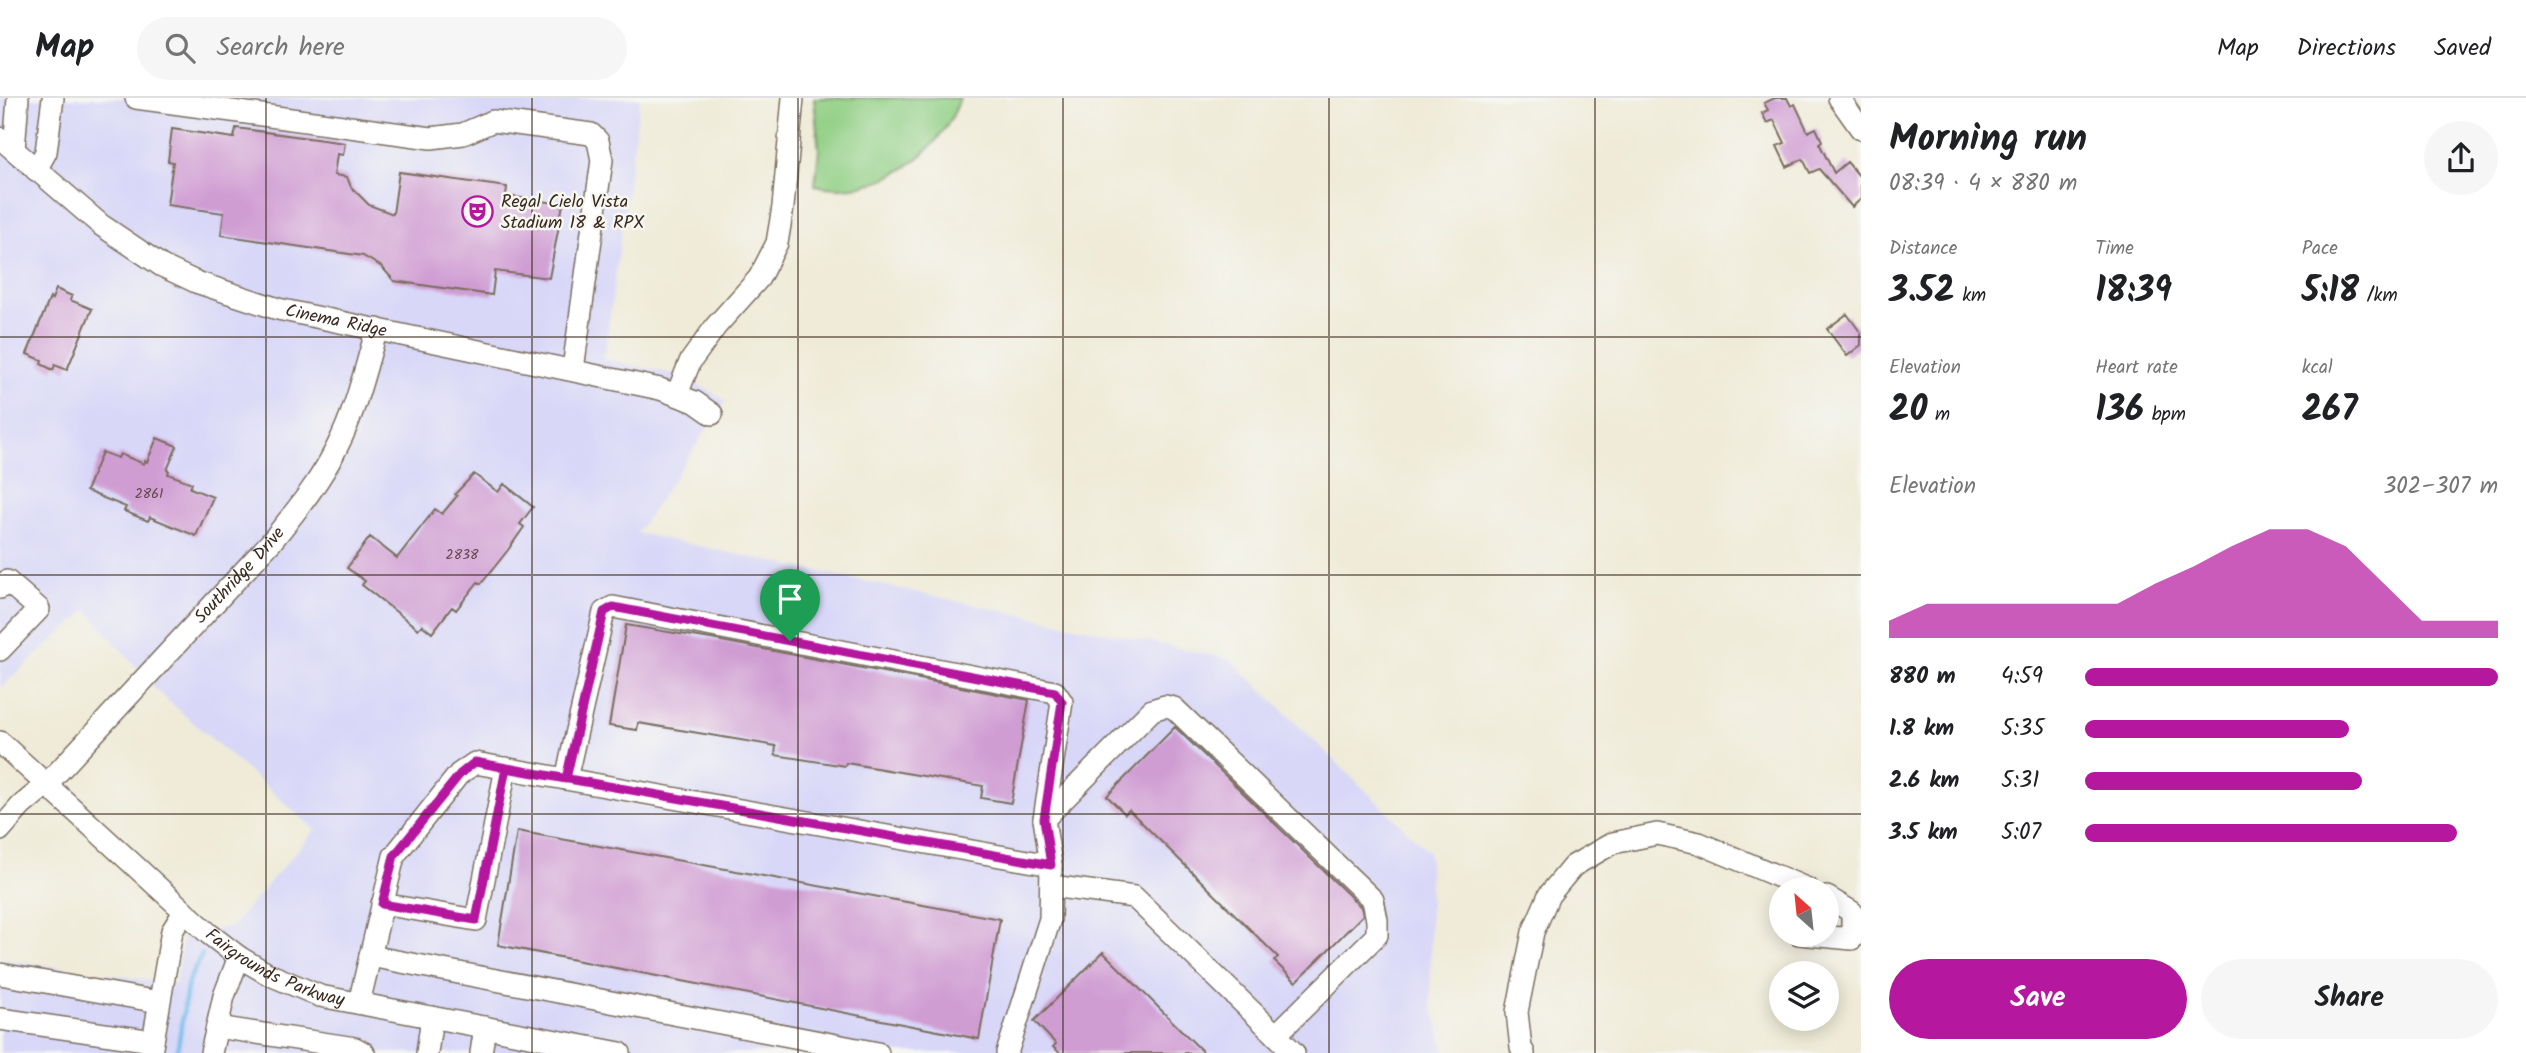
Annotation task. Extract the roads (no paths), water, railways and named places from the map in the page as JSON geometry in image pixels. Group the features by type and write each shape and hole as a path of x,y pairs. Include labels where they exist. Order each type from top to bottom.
{"street":[{"path":"7,144 18,98"},
{"path":"36,170 46,152 53,98"},
{"path":"136,98 431,138 463,134 493,121 590,134 598,141 602,160 573,369"},
{"path":"677,394 690,362 716,326 759,278 777,243 793,98"},
{"path":"1839,98 1861,129"},
{"name":"Cinema Ridge","path":"7,144 78,207 128,244 196,282 278,309 573,369 677,394 712,414"},
{"name":"Southridge Drive","path":"0,830 21,806 46,785 302,504 325,470 350,418 377,329"},
{"path":"0,587 7,581 38,609 0,650"},
{"path":"566,779 604,612 613,607 1055,692 1062,702 1044,819 1051,865 1050,919 1007,1053"},
{"path":"1044,819 1152,710 1165,706 1174,708 1373,900 1377,935 1276,1035"},
{"name":"Fairgrounds Parkway","path":"0,742 184,912 239,957 268,974 320,996 620,1053"},
{"path":"359,1003 394,856 460,774 475,762 1051,865"},
{"path":"382,904 476,920 506,768"},
{"path":"1524,1053 1521,1048 1517,1012 1532,932 1549,895 1573,866 1613,843 1657,834 1699,843 1780,877"},
{"path":"1051,886 1134,897 1294,1053"},
{"path":"1839,903 1856,911 1852,939 1839,938"},
{"path":"0,1019 152,1047 172,932 184,912"},
{"path":"370,956 878,1053"},
{"path":"211,1053 224,996 239,957"},
{"path":"0,974 159,1002"},
{"path":"426,1053 432,1017"},
{"path":"217,1027 355,1048 364,1053"},
{"path":"481,1053 485,1027"}],"waterway":[{"path":"177,1053 188,982 202,954"}],"place":[{"name":"Regal Cielo Vista Stadium 18 & RPX","path":"478,212"}]}
